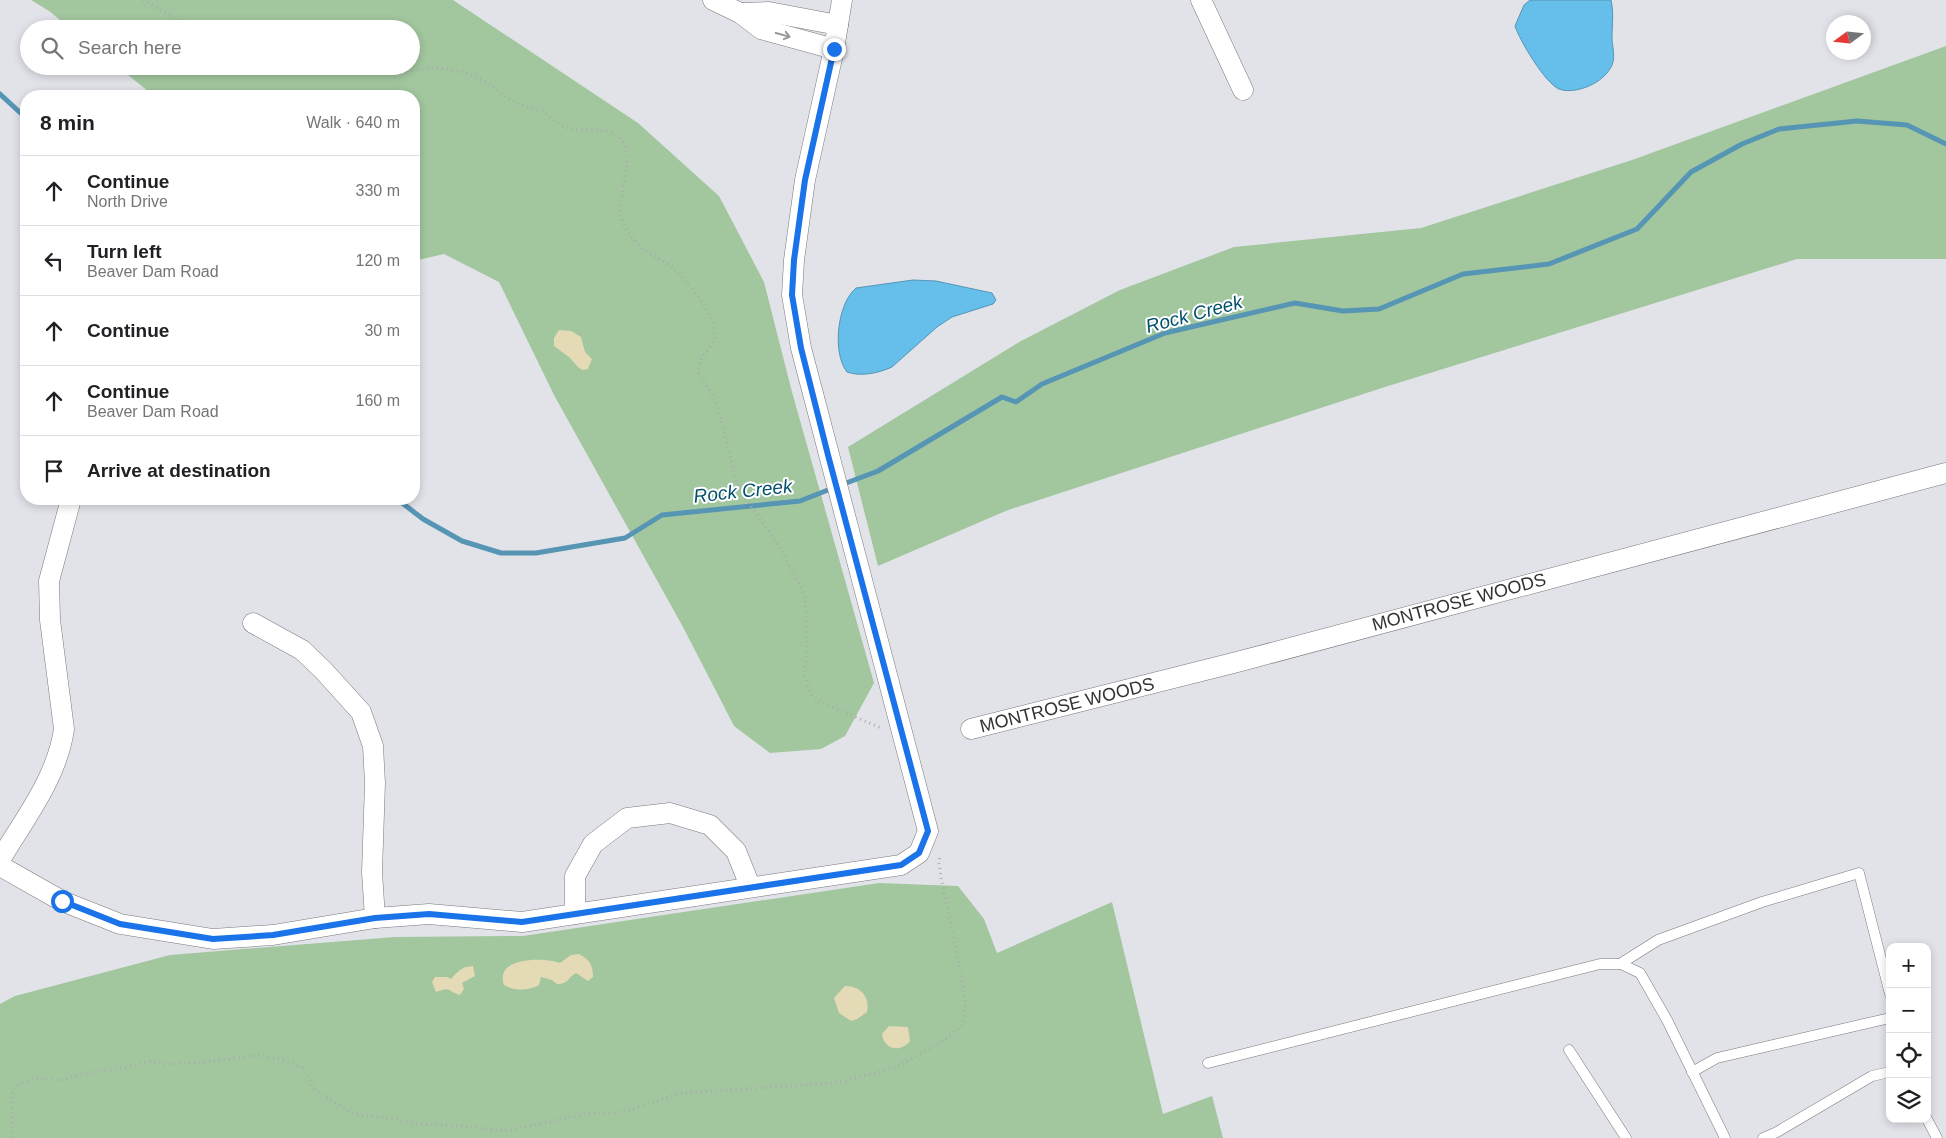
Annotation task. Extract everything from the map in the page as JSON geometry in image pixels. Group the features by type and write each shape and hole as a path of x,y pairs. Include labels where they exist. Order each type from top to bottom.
{"street":[{"path":"713,0 740,13 761,29 834,49"},
{"path":"0,866 62,901 120,924 213,939 265,936 375,918 429,914 522,922 750,886 901,865 919,853 928,831 828,455 801,348 792,295 794,260 805,180 834,49 842,0"},
{"path":"1201,0 1243,90"},
{"path":"740,13 769,12 838,25"},
{"name":"MONTROSE WOODS","path":"972,729 1241,661 1946,473"},
{"path":"0,860 49,780 62,747 64,729 50,620 49,581 69,505"},
{"path":"253,623 302,650 361,712 372,746 375,783 372,872 375,918"},
{"path":"575,914 575,876 593,844 627,818 670,813 710,825 736,851 750,886"}],"lane":[{"path":"1620,964 1658,940 1762,902 1859,873 1888,988"},
{"path":"1208,1063 1600,964 1620,964 1640,973 1667,1020 1725,1138"},
{"path":"1692,1072 1717,1058 1886,1019"},
{"path":"1569,1050 1626,1138"},
{"path":"1763,1138 1777,1132 1872,1076 1886,1073"},
{"path":"1930,1123 1937,1138"}],"path":[{"path":"143,0 178,20"},
{"path":"420,69 442,68 479,78 512,101 539,110 564,127 573,130 604,131 625,144 627,158 620,200 622,222 640,246 672,267 684,280 712,321 715,334 710,346 700,360 698,371 714,398 719,411 736,480 746,499 781,549 805,596 807,652 804,675 811,694 818,701 903,738"},
{"path":"13,1138 12,1094 15,1088 23,1082 34,1079 62,1080 86,1073 118,1069 152,1061 165,1064 198,1063 258,1055 284,1060 302,1068 316,1091 354,1114 417,1124 462,1126 505,1131 590,1113 613,1114 650,1104 680,1093 840,1082 894,1068 940,1043 961,1026 966,1009 958,956"}],"green space":[{"path":"31,0 453,0 638,123 719,196 764,282 792,392 874,683 845,736 821,749 770,753 734,726 683,627 554,395 499,282 444,254 420,260 420,90 147,90 128,75 420,75 420,20 60,20"},
{"path":"1946,46 1946,259 1797,259 1385,387 1008,510 878,566 848,447 1021,341 1120,290 1234,247 1421,228 1632,160"},
{"path":"879,883 958,886 984,919 997,953 1112,902 1163,1114 1212,1096 1223,1138 0,1138 0,1004 15,996 170,955 395,937 523,936"}],"sand":[{"path":"559,330 571,331 581,337 585,352 592,359 588,369 582,370 554,346 554,338"},
{"path":"579,954 586,958 592,969 593,977 588,981 576,973 561,984 541,977 539,985 526,989 517,989 504,985 503,976 506,969 513,964 532,960 560,963 571,955"},
{"path":"473,966 475,976 462,983 464,989 460,995 447,989 436,992 432,982 435,977 451,979 465,967"},
{"path":"845,986 860,990 866,997 868,1007 867,1012 851,1021 839,1013 834,998"},
{"path":"889,1026 908,1027 910,1041 906,1045 897,1048 886,1044 882,1034"}],"water":[{"path":"1530,0 1611,0 1614,59 1605,75 1593,84 1567,91 1559,89 1547,79 1534,61 1515,26 1524,5"},
{"path":"913,280 936,281 992,293 996,300 993,304 952,317 937,327 892,367 870,374 847,372 842,364 838,341 844,305 850,295 856,288"}],"waterway":[{"name":"Rock Creek","path":"0,94 20,112"},
{"name":"Rock Creek","path":"841,485 878,471 1002,397 1016,402 1042,384 1165,333 1295,303 1343,311 1379,309 1463,274 1549,264 1637,229 1691,172 1742,144 1779,129 1857,121 1907,125 1946,144"},
{"name":"Rock Creek","path":"405,505 423,519 462,541 501,553 536,553 625,538 662,515 800,501 833,488"}],"route":[{"path":"62,901 120,924 213,939 273,935 375,918 429,914 522,922 750,886 901,865 919,853 928,831 828,455 801,348 792,295 794,260 805,180 834,49"}]}
